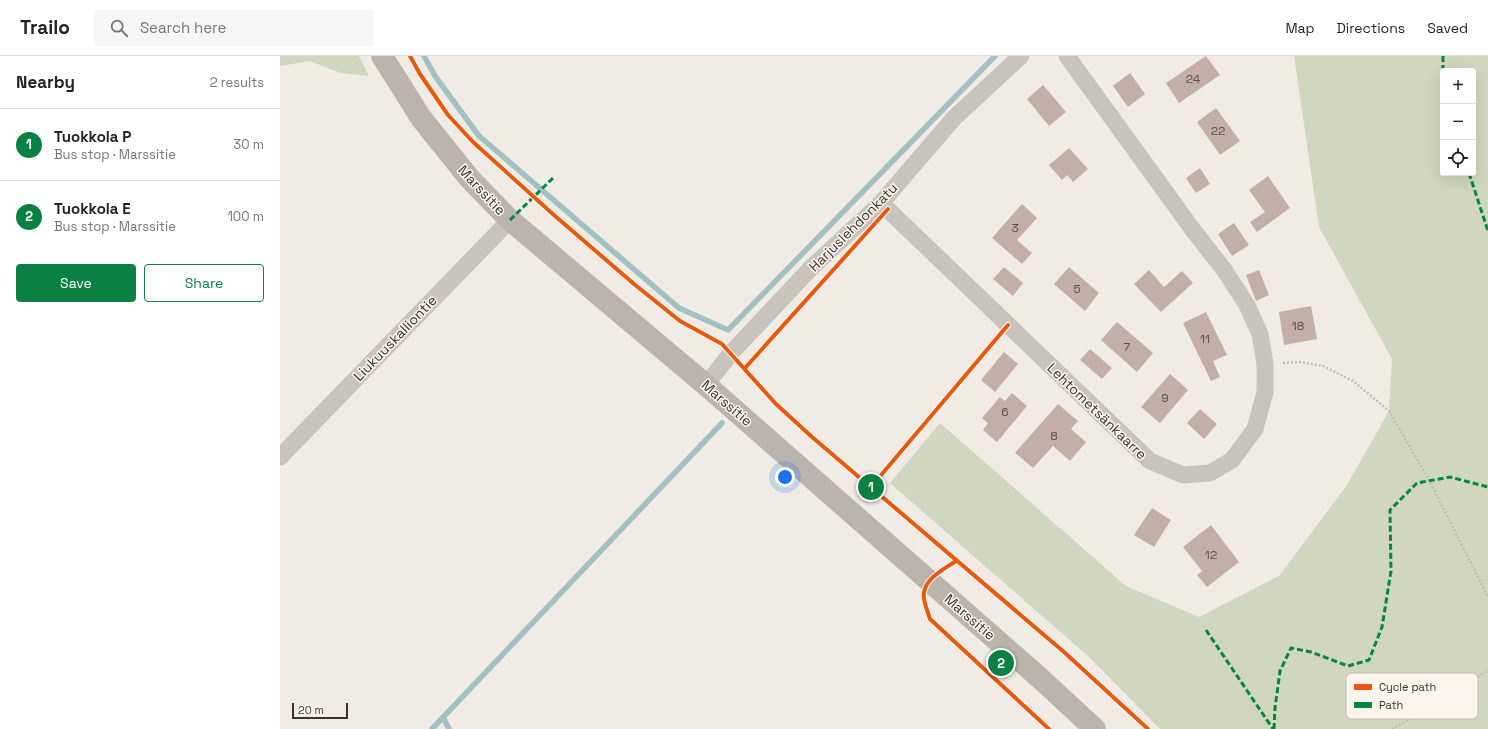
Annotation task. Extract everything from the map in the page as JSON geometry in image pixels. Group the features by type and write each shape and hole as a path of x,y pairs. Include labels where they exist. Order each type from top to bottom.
{"main road":[{"name":"Marssitie","path":"382,56 421,118 470,179 510,220 706,384 1042,680 1095,729"}],"street":[{"name":"Harjuslehdonkatu","path":"706,384 731,353 810,269 881,203 954,118 1021,56"},
{"name":"Lehtometsänkaarre","path":"881,203 1150,461 1183,475 1210,473 1232,460 1255,428 1265,392 1265,364 1260,334 1247,305 1225,271 1193,230 1068,56"},
{"name":"Liukuuskalliontie","path":"280,457 510,220"}],"path":[{"path":"1265,364 1300,362 1323,366 1353,381 1389,411 1429,480 1488,597"},
{"path":"1478,677 1488,670"},
{"path":"1392,729 1409,719"}],"green space":[{"path":"280,56 359,56 369,76 340,73 310,61 280,66"},
{"path":"1294,56 1488,56 1488,729 1160,729 1089,657 890,483 940,423 1126,586 1199,617 1279,576 1347,485 1389,411 1392,359 1319,227"}],"building":[{"path":"1206,56 1220,75 1179,103 1166,83"},
{"path":"1130,73 1145,94 1128,107 1113,86"},
{"path":"1043,85 1066,112 1049,126 1027,99"},
{"path":"1216,108 1240,141 1220,155 1197,122"},
{"path":"1069,148 1088,169 1073,182 1067,175 1062,180 1049,165"},
{"path":"1200,168 1210,184 1196,193 1186,178"},
{"path":"1268,176 1290,208 1257,232 1250,222 1265,212 1249,190"},
{"path":"1022,204 1037,218 1017,240 1032,253 1022,264 992,238"},
{"path":"1234,223 1249,245 1232,256 1218,234"},
{"path":"1004,267 1023,283 1013,296 993,279"},
{"path":"1069,267 1099,293 1085,311 1054,284"},
{"path":"1149,270 1164,287 1182,271 1193,283 1161,312 1134,284"},
{"path":"1259,270 1269,295 1256,301 1246,275"},
{"path":"1311,306 1317,339 1284,345 1279,312"},
{"path":"1206,312 1227,355 1213,361 1220,377 1211,381 1183,323"},
{"path":"1117,322 1153,353 1137,372 1101,340"},
{"path":"1090,349 1112,368 1102,379 1080,360"},
{"path":"1004,352 1018,364 995,392 981,380"},
{"path":"1170,374 1188,390 1160,423 1141,407"},
{"path":"1012,393 1027,406 997,442 983,430 988,423 982,418 1000,397 1005,401"},
{"path":"1058,404 1078,421 1071,429 1086,442 1070,461 1053,446 1033,468 1015,453"},
{"path":"1200,409 1217,424 1204,439 1187,423"},
{"path":"1152,508 1171,520 1154,547 1134,535"},
{"path":"1211,525 1239,562 1207,587 1197,575 1202,571 1183,547"}],"waterway":[{"path":"424,56 435,76 479,136 679,308 728,330 995,56"},
{"path":"432,729 722,423"},
{"path":"443,717 449,729"}],"marked path":[{"path":"1443,56 1443,68"},
{"path":"510,220 555,176"},
{"path":"1470,176 1488,231"},
{"path":"1274,729 1280,671 1291,648 1311,652 1348,666 1369,660 1382,627 1391,571 1390,510 1417,483 1450,477 1488,487"},
{"path":"1206,630 1273,729"}],"cycle path":[{"path":"410,56 420,74 448,115 473,142 555,216 634,284 680,321 722,344 776,404 812,437 1064,652 1148,729"},
{"path":"745,368 888,209"},
{"path":"871,487 1008,325"},
{"path":"956,561 934,576 926,586 924,599 930,619 1049,729"}],"place":[{"name":"Tuokkola P","path":"871,487"},
{"name":"Tuokkola E","path":"1001,663"}]}
